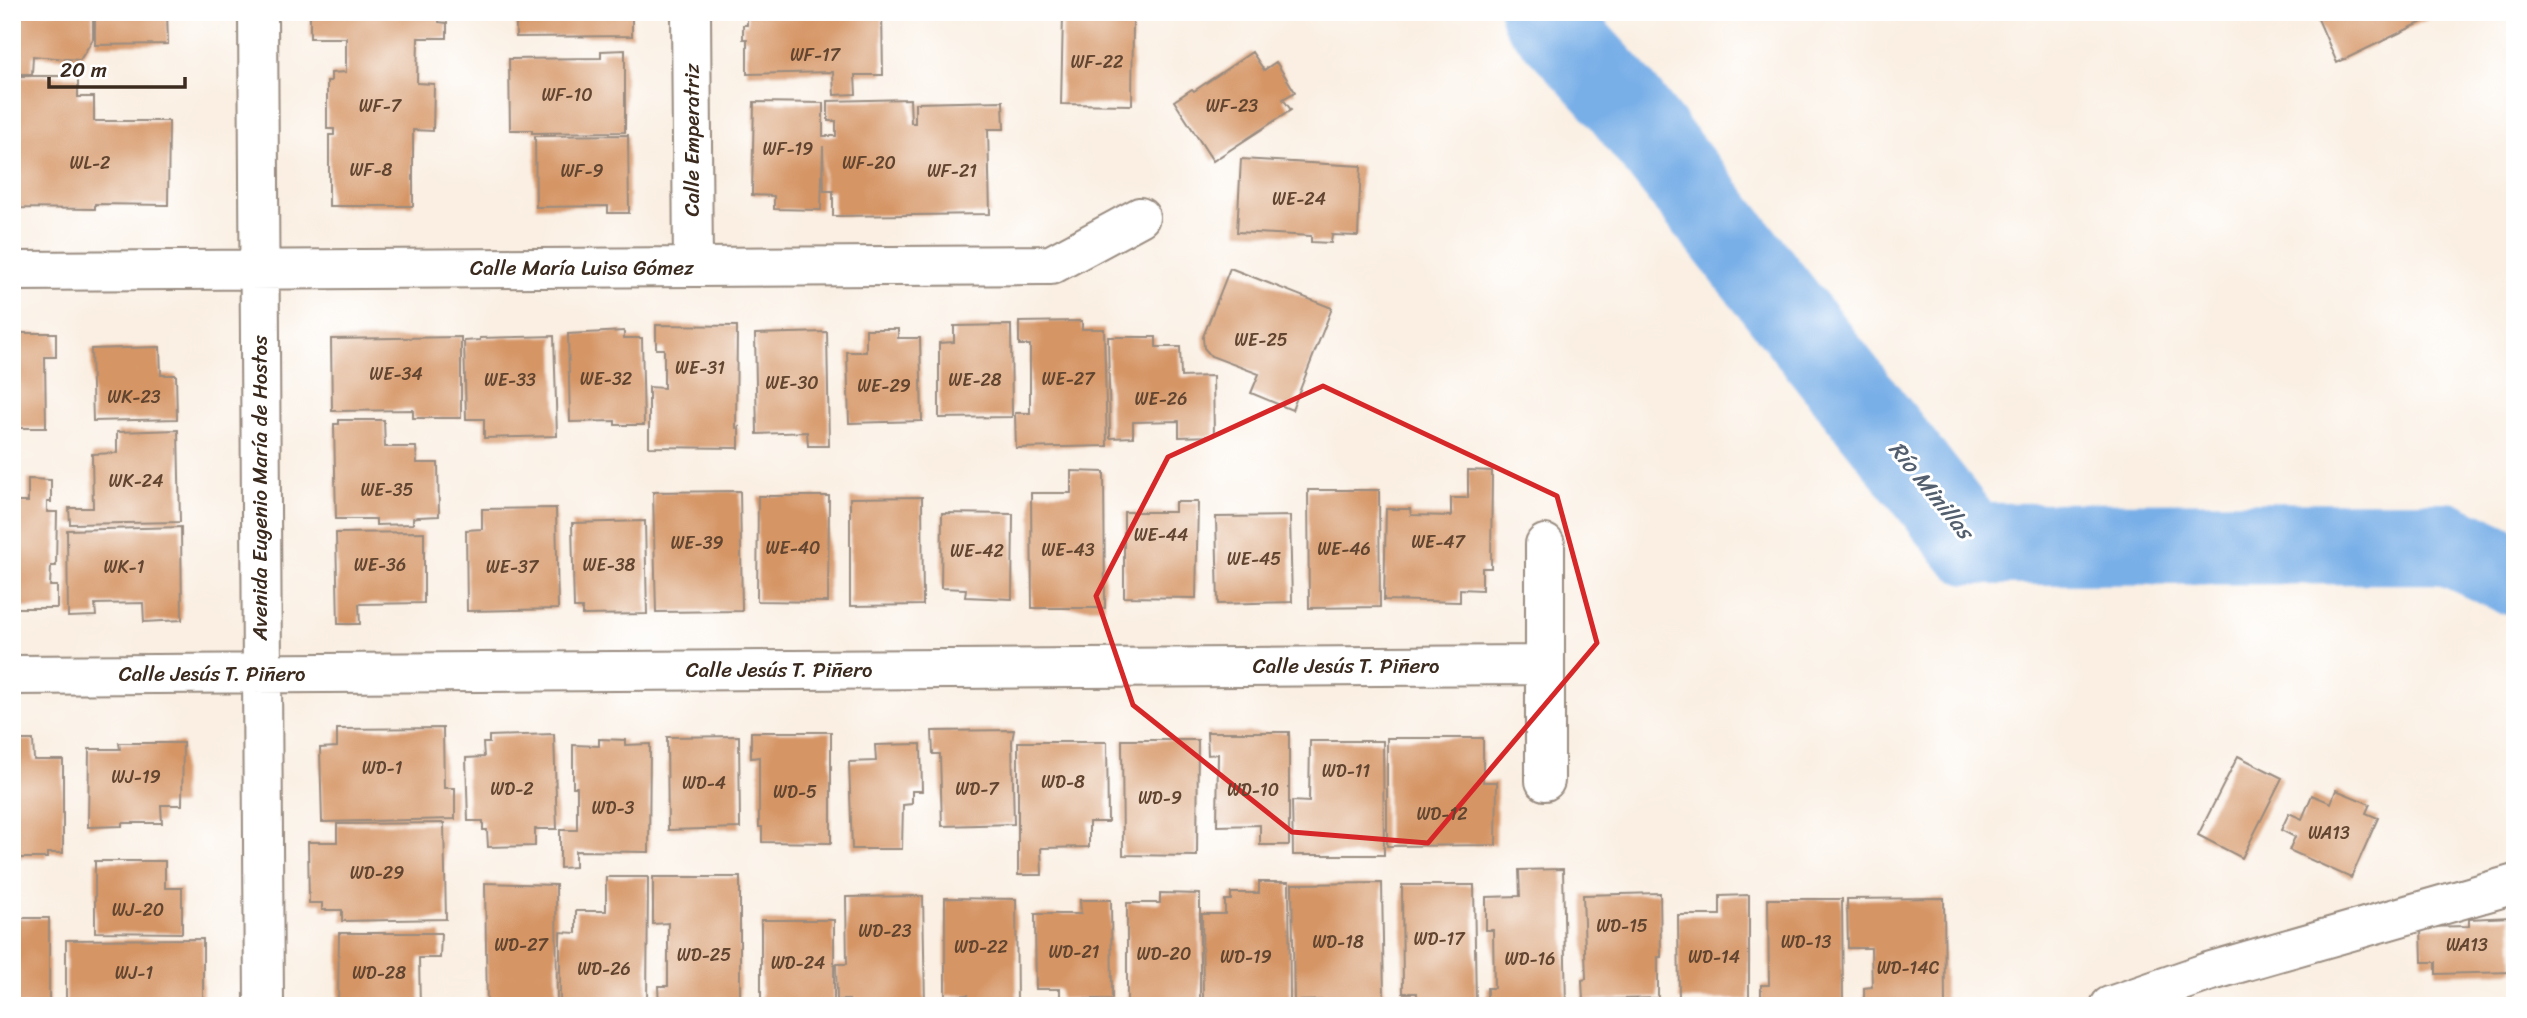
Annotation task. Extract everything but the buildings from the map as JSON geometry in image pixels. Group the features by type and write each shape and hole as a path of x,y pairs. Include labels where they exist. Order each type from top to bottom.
{"street":[{"name":"Avenida Eugenio María de Hostos","path":"258,12 264,1006"},
{"name":"Calle Emperatriz","path":"691,12 693,268"},
{"name":"Calle María Luisa Gómez","path":"12,271 1051,265 1140,217"},
{"path":"1545,544 1545,781"},
{"name":"Calle Jesús T. Piñero","path":"12,675 1545,665"},
{"path":"2110,1006 2208,972 2515,884"}],"highlighted area":[{"path":"1323,386 1557,496 1597,643 1428,843 1292,832 1133,705 1096,596 1168,457"}],"waterway":[{"name":"Río Minillas","path":"1541,12 1612,89 1971,544 2446,543 2515,575"}]}
